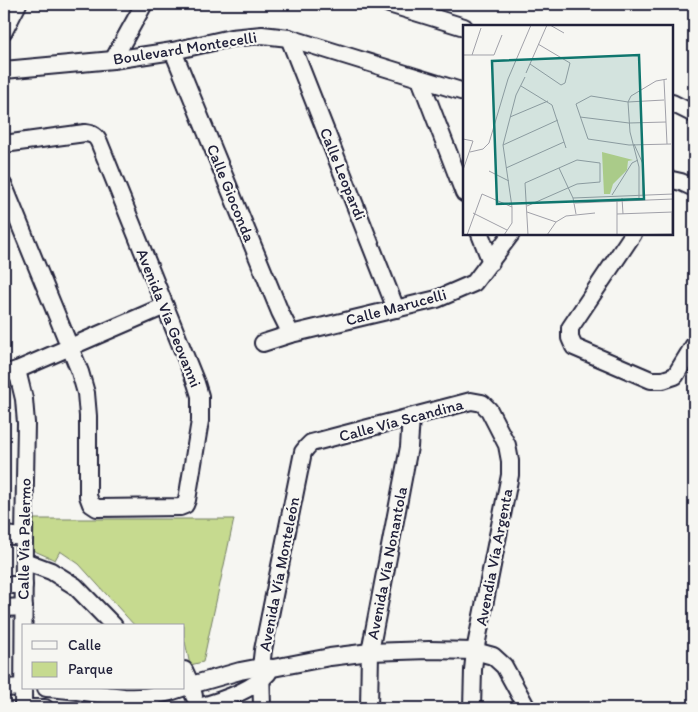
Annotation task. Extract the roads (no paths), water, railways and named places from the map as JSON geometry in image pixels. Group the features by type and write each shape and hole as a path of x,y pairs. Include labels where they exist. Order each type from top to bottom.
{"street":[{"path":"4,31 18,4"},
{"path":"112,60 144,4"},
{"path":"389,4 463,27"},
{"name":"Boulevard Montecelli","path":"4,70 112,60 172,51 231,38 262,35 289,38 463,92"},
{"name":"Calle Leopardi","path":"289,38 396,309"},
{"name":"Calle Gioconda","path":"172,51 280,312 291,334"},
{"path":"420,79 463,190"},
{"path":"673,104 694,114"},
{"name":"Avenida Vía Geovanni","path":"4,144 85,133 96,137 99,142 200,396 200,422 185,505 97,508 91,504 88,496 88,416 86,393 70,347"},
{"path":"673,181 682,182 694,188"},
{"path":"4,186 70,347"},
{"path":"480,235 491,262"},
{"name":"Calle Marucelli","path":"262,343 291,334 437,299 474,283 510,235"},
{"path":"633,235 570,328 570,338 574,347 652,380 662,380 675,376 694,345"},
{"path":"10,372 165,306"},
{"name":"Calle Vía Palermo","path":"10,372 24,399 26,423 24,624"},
{"name":"Calle Vía Scandina","path":"312,443 471,401 482,403 489,410"},
{"name":"Avendia Vía Argenta","path":"472,708 475,651 510,475 507,445 489,410"},
{"name":"Avenida Vía Nonantola","path":"369,708 370,652 410,447 410,417"},
{"name":"Avenida Vía Monteleón","path":"262,708 265,672 263,650 304,452 312,443"},
{"path":"4,535 24,537"},
{"path":"24,561 51,570 75,586 112,624"},
{"path":"4,585 24,585"},
{"path":"4,608 24,607"},
{"path":"265,672 234,695 196,708 185,687 240,671 265,672 330,657 370,652 475,651 493,656 504,666 527,708"},
{"path":"4,688 22,687"},
{"name":"Calle Vía Palermo","path":"23,708 24,690"},
{"path":"69,690 125,697 155,695 174,690"},
{"path":"31,708 45,708"}]}
